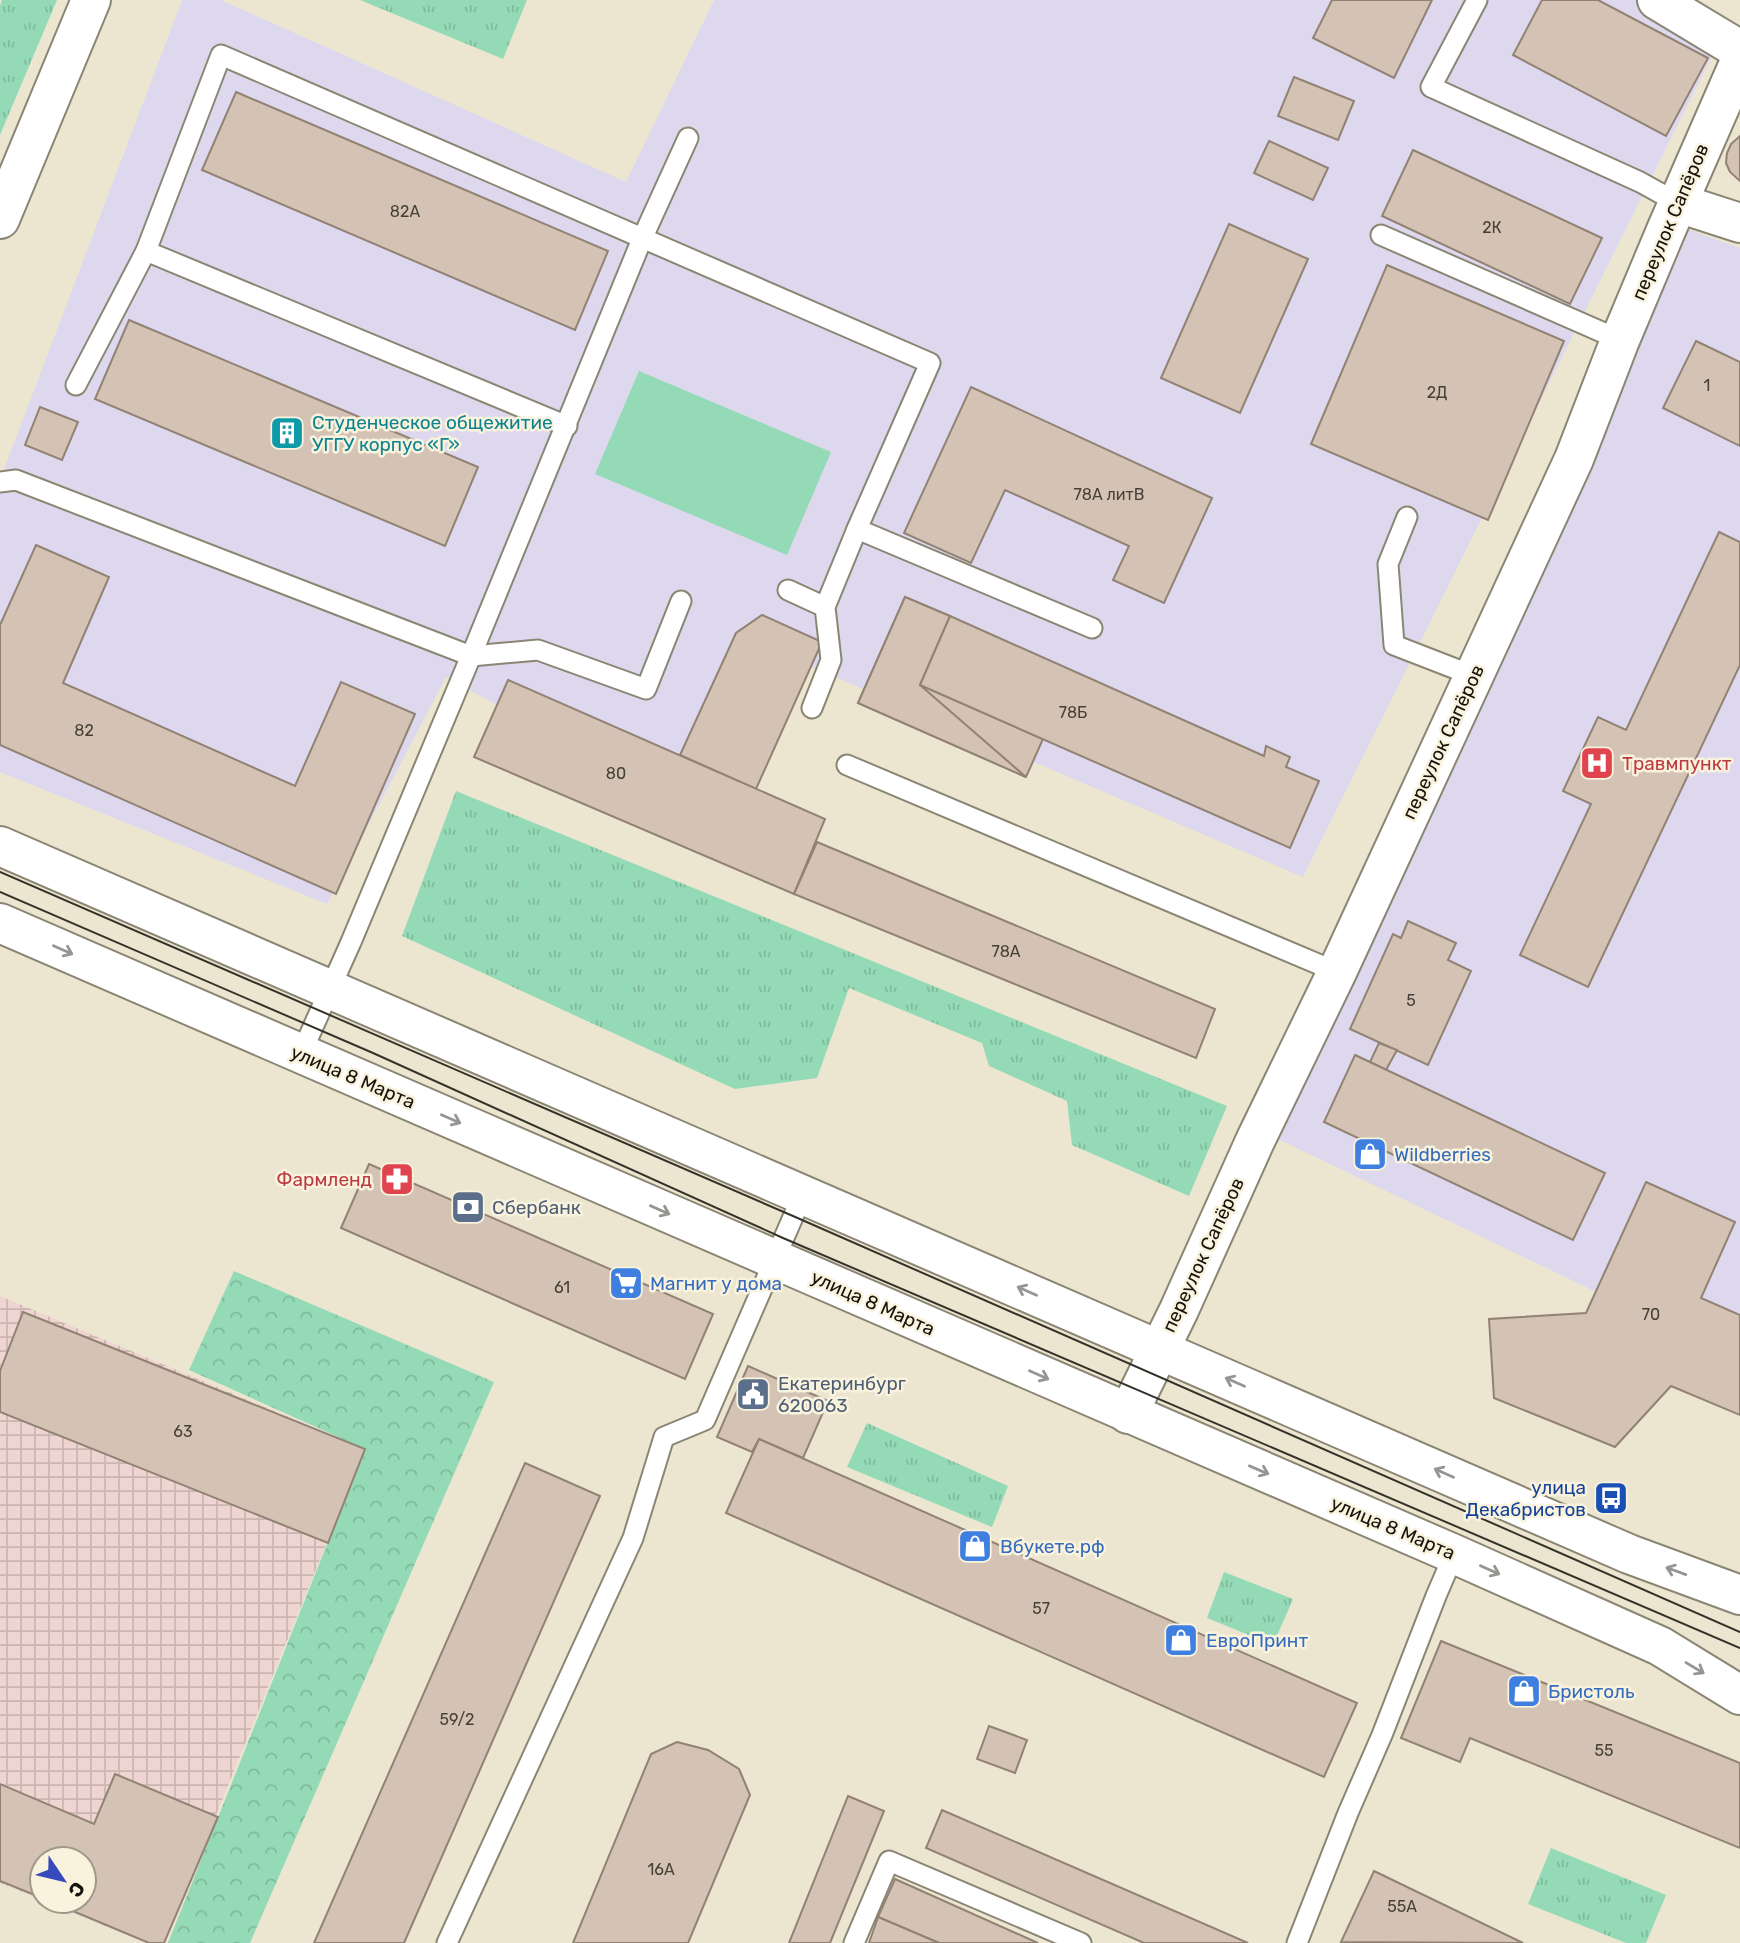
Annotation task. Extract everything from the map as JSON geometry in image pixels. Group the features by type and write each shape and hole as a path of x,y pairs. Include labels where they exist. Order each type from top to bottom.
{"main road":[{"path":"0,219 91,0"},
{"path":"1657,0 1740,50"},
{"name":"переулок Сапёров","path":"1128,1414 1574,459 1620,340 1740,61"},
{"path":"1678,204 1740,223"},
{"path":"0,846 1629,1553 1740,1595"},
{"name":"улица 8 Марта","path":"0,923 1454,1554 1660,1646 1740,1695"}],"lane":[{"path":"1477,0 1432,87 1640,182 1678,204"},
{"path":"75,385 146,251 221,55 930,363 825,607 831,660 812,708"},
{"path":"301,1054 471,656 642,239 688,138"},
{"path":"1381,234 1620,340"},
{"path":"146,251 567,426"},
{"path":"0,482 16,480 471,656 538,650 646,689 681,601"},
{"path":"1407,517 1388,564 1394,645 1474,676"},
{"path":"857,529 1093,628"},
{"path":"788,590 825,607"},
{"path":"847,765 1336,972"},
{"path":"447,1943 633,1538 664,1437 705,1420 803,1194"},
{"path":"1297,1943 1454,1554"},
{"path":"854,1943 888,1861 1080,1943"}],"shaded area":[{"path":"182,0 221,0 626,182 714,0 1641,0 1713,54 1303,877 776,652 693,814 446,677 327,904 0,772 0,480"},
{"path":"1684,228 1740,248 1740,1361 1278,1139"},
{"path":"0,1296 365,1449 164,1943 148,1943 79,1915 98,1915 98,1845 28,1845 28,1894 0,1883"}],"green space":[{"path":"2,0 57,0 0,135 0,6"},
{"path":"360,0 527,0 503,59"},
{"path":"639,371 831,452 787,555 595,474"},
{"path":"456,791 1227,1106 1189,1196 1072,1145 1067,1101 989,1066 982,1043 849,988 817,1078 735,1089 402,936"},
{"path":"234,1271 494,1382 250,1943 168,1943 365,1449 189,1370"},
{"path":"867,1423 1008,1486 992,1527 847,1467"},
{"path":"1224,1572 1293,1599 1273,1645 1207,1618"},
{"path":"1551,1848 1666,1895 1646,1943 1626,1943 1528,1904"}],"building":[{"path":"1332,0 1432,0 1394,78 1313,38"},
{"path":"1542,0 1598,0 1708,58 1666,136 1513,55"},
{"path":"1294,77 1354,101 1338,140 1278,116"},
{"path":"236,92 608,251 575,330 202,170"},
{"path":"1740,136 1740,181 1730,172 1726,163 1731,144"},
{"path":"1269,141 1328,168 1313,200 1254,173"},
{"path":"1413,150 1602,238 1570,304 1382,216"},
{"path":"1229,224 1308,259 1240,413 1161,378"},
{"path":"1387,265 1564,341 1488,520 1311,444"},
{"name":"Студенческое общежитие УГГУ корпус «Г»","path":"129,320 478,467 445,546 95,399"},
{"path":"1696,341 1740,362 1740,446 1663,408"},
{"path":"971,387 1212,498 1164,603 1113,580 1129,546 1005,490 971,563 904,533"},
{"path":"40,407 78,422 62,460 25,445"},
{"path":"1719,532 1740,542 1740,665 1588,987 1520,955 1591,804 1563,791 1598,717 1626,730"},
{"path":"36,545 109,577 63,683 295,786 341,682 415,714 336,894 0,745 0,625"},
{"path":"905,597 950,616 920,685 1043,739 1026,777 858,703"},
{"path":"905,597 950,616 920,685 1026,777 858,703"},
{"path":"762,615 822,642 756,789 680,755 736,633"},
{"path":"950,616 1264,756 1266,746 1290,757 1286,767 1319,781 1290,848 920,685"},
{"path":"508,680 825,819 794,894 474,757"},
{"path":"817,842 1215,1009 1196,1058 794,894"},
{"path":"1408,921 1456,943 1448,960 1471,971 1428,1065 1350,1029 1393,934 1401,938"},
{"path":"1379,1043 1397,1050 1386,1070 1370,1062"},
{"path":"1355,1055 1605,1173 1573,1240 1324,1122"},
{"path":"369,1164 713,1314 685,1379 341,1228"},
{"path":"1646,1182 1735,1222 1701,1298 1740,1315 1740,1415 1671,1386 1615,1447 1494,1398 1489,1319 1586,1313"},
{"path":"23,1312 365,1449 328,1543 0,1412 0,1371"},
{"path":"748,1366 828,1401 803,1458 759,1439 752,1452 717,1437"},
{"path":"759,1439 1357,1703 1324,1777 726,1513"},
{"path":"525,1463 600,1496 404,1943 314,1943"},
{"path":"1441,1641 1740,1763 1740,1848 1470,1738 1460,1762 1401,1738"},
{"path":"989,1726 1027,1740 1015,1773 977,1759"},
{"path":"677,1742 708,1750 739,1769 750,1795 688,1943 573,1943 651,1754"},
{"path":"115,1774 218,1817 164,1943 149,1943 82,1915 98,1915 98,1845 28,1845 28,1892 0,1881 0,1784 94,1824"},
{"path":"848,1796 884,1811 830,1943 789,1943"},
{"path":"942,1810 1248,1943 1144,1943 926,1848"},
{"path":"1374,1871 1523,1943 1341,1942"},
{"path":"895,1879 1038,1943 939,1943 878,1917"},
{"path":"878,1917 939,1943 869,1943"}],"tram line":[{"path":"0,872 793,1216 1740,1632"},
{"path":"0,892 373,1053 783,1238 1740,1648"}],"place":[{"name":"Студенческое общежитие УГГУ корпус «Г»","path":"287,433"},
{"name":"Травмпункт","path":"1597,763"},
{"name":"Wildberries","path":"1370,1154"},
{"name":"Фармленд","path":"397,1179"},
{"name":"Сбербанк","path":"468,1207"},
{"name":"Магнит у дома","path":"626,1283"},
{"name":"Екатеринбург 620063","path":"753,1394"},
{"name":"улица Декабристов","path":"1611,1498"},
{"name":"Вбукете.рф","path":"975,1546"},
{"name":"ЕвроПринт","path":"1181,1640"},
{"name":"Бристоль","path":"1524,1691"}]}
